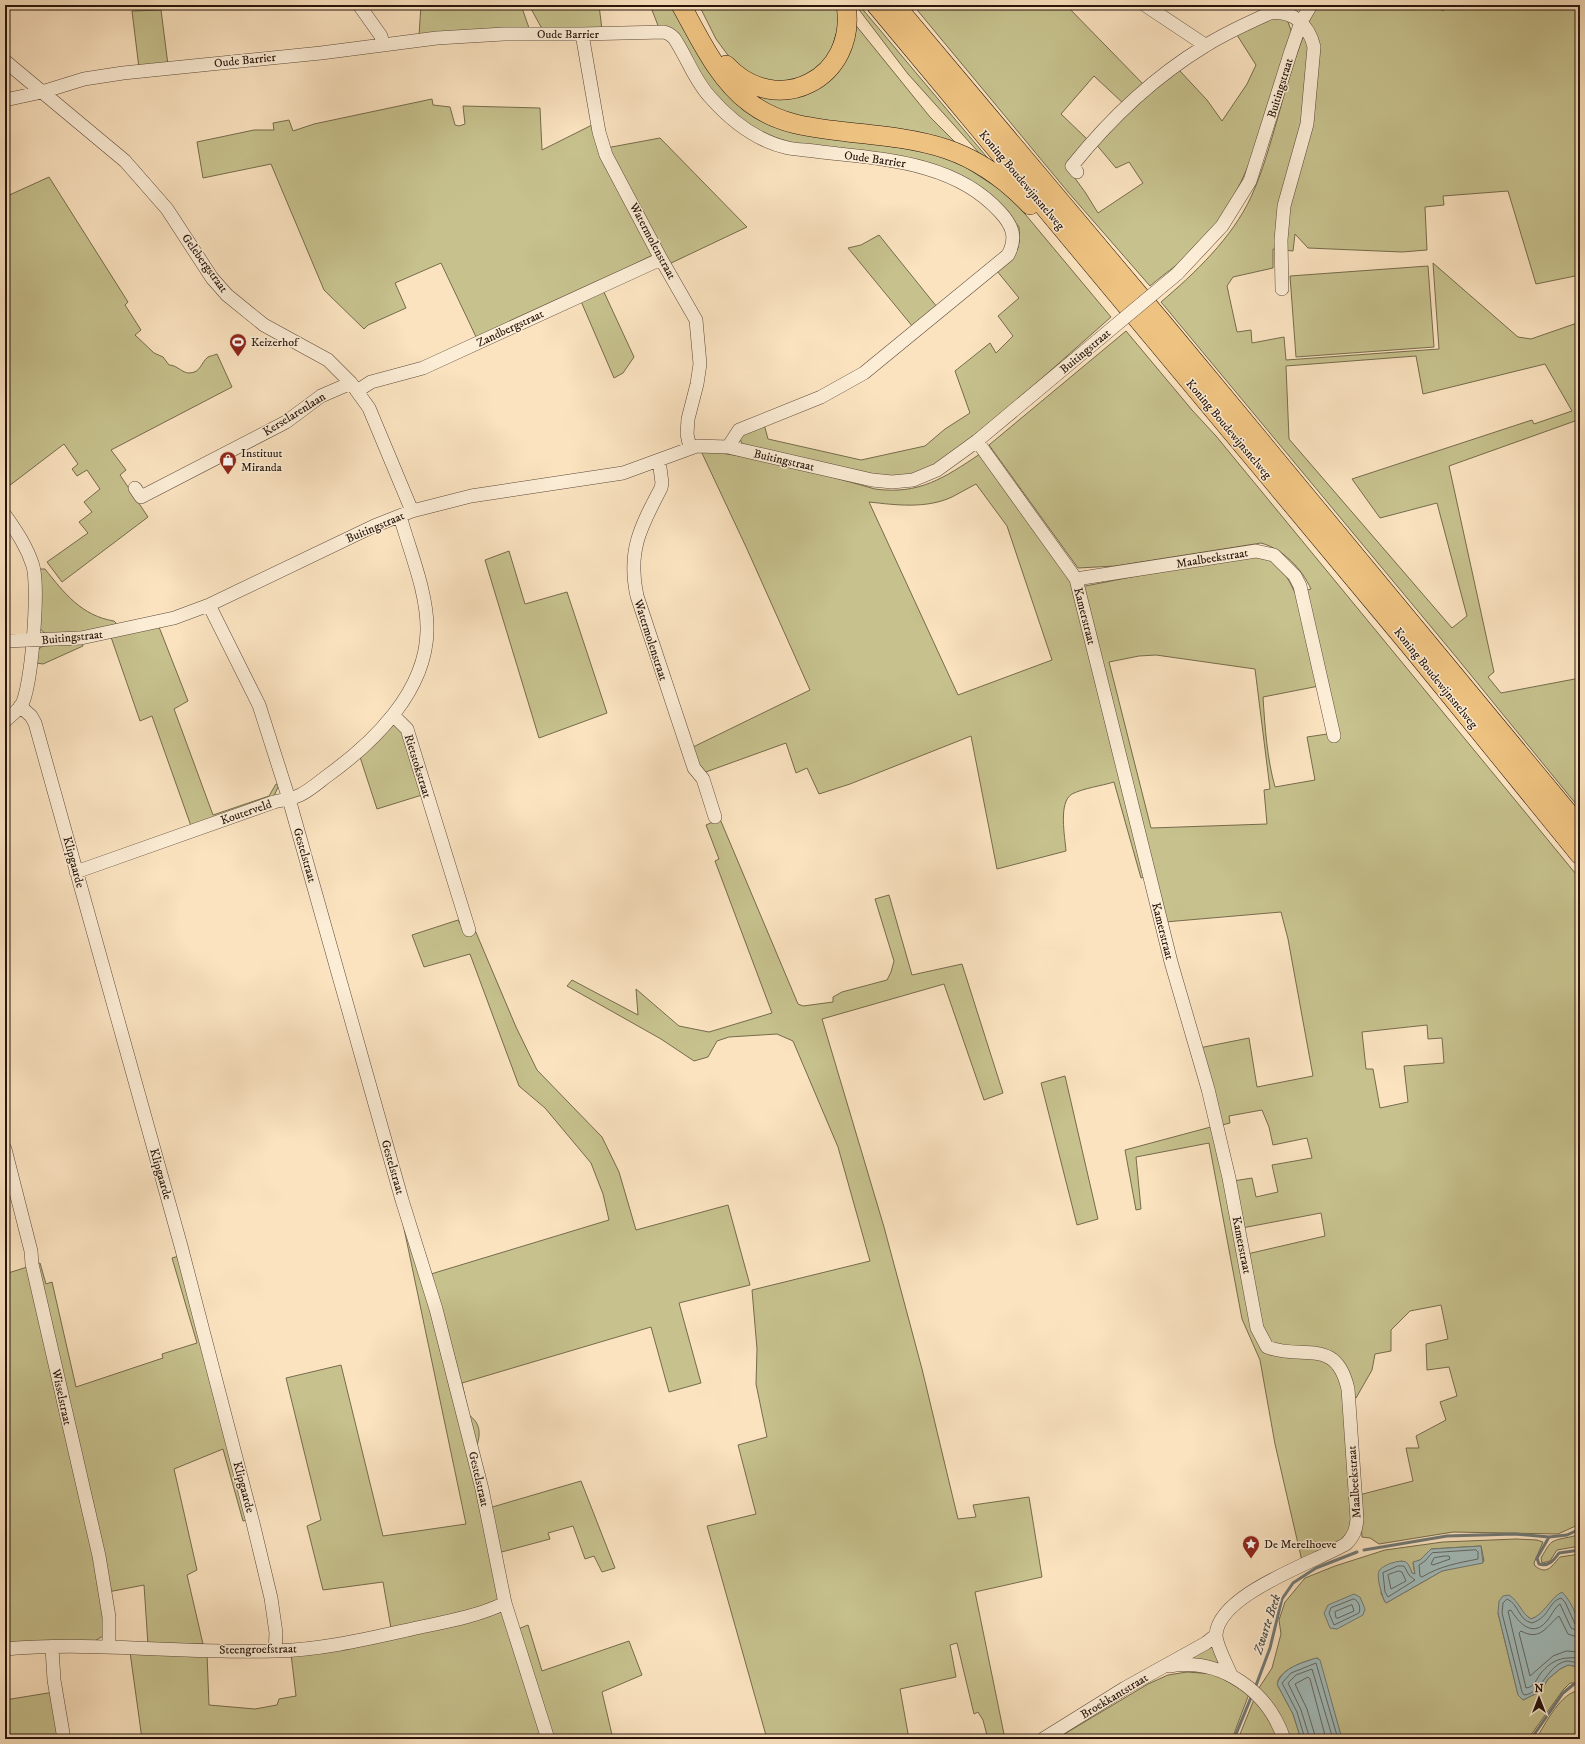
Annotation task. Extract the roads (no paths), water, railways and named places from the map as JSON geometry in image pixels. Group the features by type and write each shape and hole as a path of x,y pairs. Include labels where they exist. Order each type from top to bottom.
{"highway":[{"path":"681,5 706,50 728,82 760,110 782,120 807,127 912,140 952,150 999,177 1020,195 1056,234 1070,238"},
{"path":"690,5 713,48 734,73 748,83 777,90 799,87 809,83 819,77 834,64 846,37 848,16 846,5"},
{"name":"Koning Boudewijnsnelweg","path":"876,5 1411,646 1580,855"},
{"name":"Koning Boudewijnsnelweg","path":"895,5 1166,327 1580,827"}],"street":[{"path":"360,5 382,36 383,45"},
{"path":"1146,5 1205,45"},
{"name":"Buitingstraat","path":"5,640 74,639 174,618 208,605 374,526 406,514 471,496 622,473 690,448 710,445 728,446 872,480 892,482 913,480 937,470 977,441 1177,274 1222,226 1250,181 1302,22 1311,5"},
{"path":"1077,172 1072,166 1116,116 1179,63 1205,45 1270,13 1279,12 1291,15 1302,22 1311,36 1314,47 1307,124 1284,206 1281,240 1282,289"},
{"name":"Oude Barrier","path":"5,100 42,92 84,79 123,73 437,38 504,34 667,32 674,38 697,80 724,113 744,129 764,140 787,148 903,162 951,176 972,188 995,206 1012,227 1014,239 1008,255 864,373 821,397 739,430 728,446"},
{"name":"Watermolenstraat","path":"582,34 599,132 606,155 661,259 693,311 697,324 700,364 697,384 688,419 687,434 690,448"},
{"name":"Gelebergstraat","path":"5,60 125,161 167,209 212,278 227,295 264,325 328,360 354,387 369,408 406,514"},
{"name":"Zandbergstraat","path":"354,387 423,368 661,259"},
{"name":"Kerselarenlaan","path":"134,488 141,497 286,422 321,396 354,387"},
{"name":"Kamerstraat","path":"977,441 1076,579 1171,962 1208,1088 1229,1178 1257,1328 1267,1347 1277,1351 1313,1352 1325,1355 1335,1362 1345,1375 1348,1389"},
{"name":"Watermolenstraat","path":"659,460 662,483 661,488 642,524 637,538 634,551 633,579 639,603 694,768 703,779 715,817"},
{"path":"393,715 420,669 427,632 423,598 406,514"},
{"path":"5,516 26,546 33,568 36,592 28,688 20,706 5,720"},
{"name":"Maalbeekstraat","path":"1076,579 1256,551 1274,555 1295,576 1300,586 1334,736"},
{"name":"Gestelstraat","path":"208,605 259,705 289,799 402,1200 436,1310 482,1489 505,1603 548,1739"},
{"name":"Klipgaarde","path":"20,706 36,723 76,872 181,1246 271,1598 276,1633 275,1651"},
{"name":"Kouterveld","path":"76,872 274,802 301,795 354,757 393,715"},
{"name":"Rietstokstraat","path":"393,715 407,729 469,930"},
{"name":"Wisselstraat","path":"5,1149 31,1251 32,1264 99,1556 109,1617 109,1647"},
{"name":"Maalbeekstraat","path":"1216,1635 1224,1614 1237,1601 1296,1567 1346,1544 1356,1530 1357,1519 1348,1389"},
{"name":"Steengroefstraat","path":"5,1649 109,1647 275,1651 335,1645 388,1634 487,1612 505,1603"},
{"path":"1216,1635 1231,1675 1253,1691 1267,1705 1279,1725 1284,1739"},
{"name":"Broekkantstraat","path":"1043,1739 1126,1688 1206,1643 1216,1635"},
{"path":"52,1648 54,1680 64,1739"},
{"name":"Broekkantstraat","path":"1165,1666 1177,1664 1204,1666 1231,1675"}],"water":[{"path":"1481,1546 1483,1563 1442,1571 1386,1603 1385,1602 1381,1591 1378,1574 1381,1569 1387,1565 1403,1561 1407,1563 1412,1573 1415,1574 1413,1562 1420,1560 1431,1549"},
{"path":"1562,1592 1569,1600 1576,1618 1580,1637 1580,1667 1568,1665 1560,1669 1548,1679 1541,1691 1523,1700 1518,1695 1498,1613 1499,1601 1503,1596 1509,1595 1531,1619 1540,1614 1554,1598"},
{"path":"1354,1594 1360,1597 1365,1609 1363,1615 1337,1629 1330,1628 1324,1613 1328,1605"},
{"path":"1316,1658 1320,1660 1342,1739 1301,1739 1293,1714 1277,1684 1284,1673 1294,1666"}],"waterway":[{"name":"Zwarte Beek","path":"1364,1550 1447,1536 1515,1534 1549,1537 1567,1535 1580,1529"},
{"path":"1549,1537 1537,1558 1539,1564 1548,1564 1559,1553 1580,1550"},
{"name":"Zwarte Beek","path":"1255,1688 1270,1648 1282,1599 1293,1583 1316,1568 1357,1552"},
{"path":"1531,1739 1563,1693 1574,1684 1580,1684"},
{"name":"Zwarte Beek","path":"1234,1739 1252,1695"}],"place":[{"name":"Keizerhof","path":"238,357"},
{"name":"Instituut Miranda","path":"228,475"},
{"name":"De Merelhoeve","path":"1251,1559"}]}
